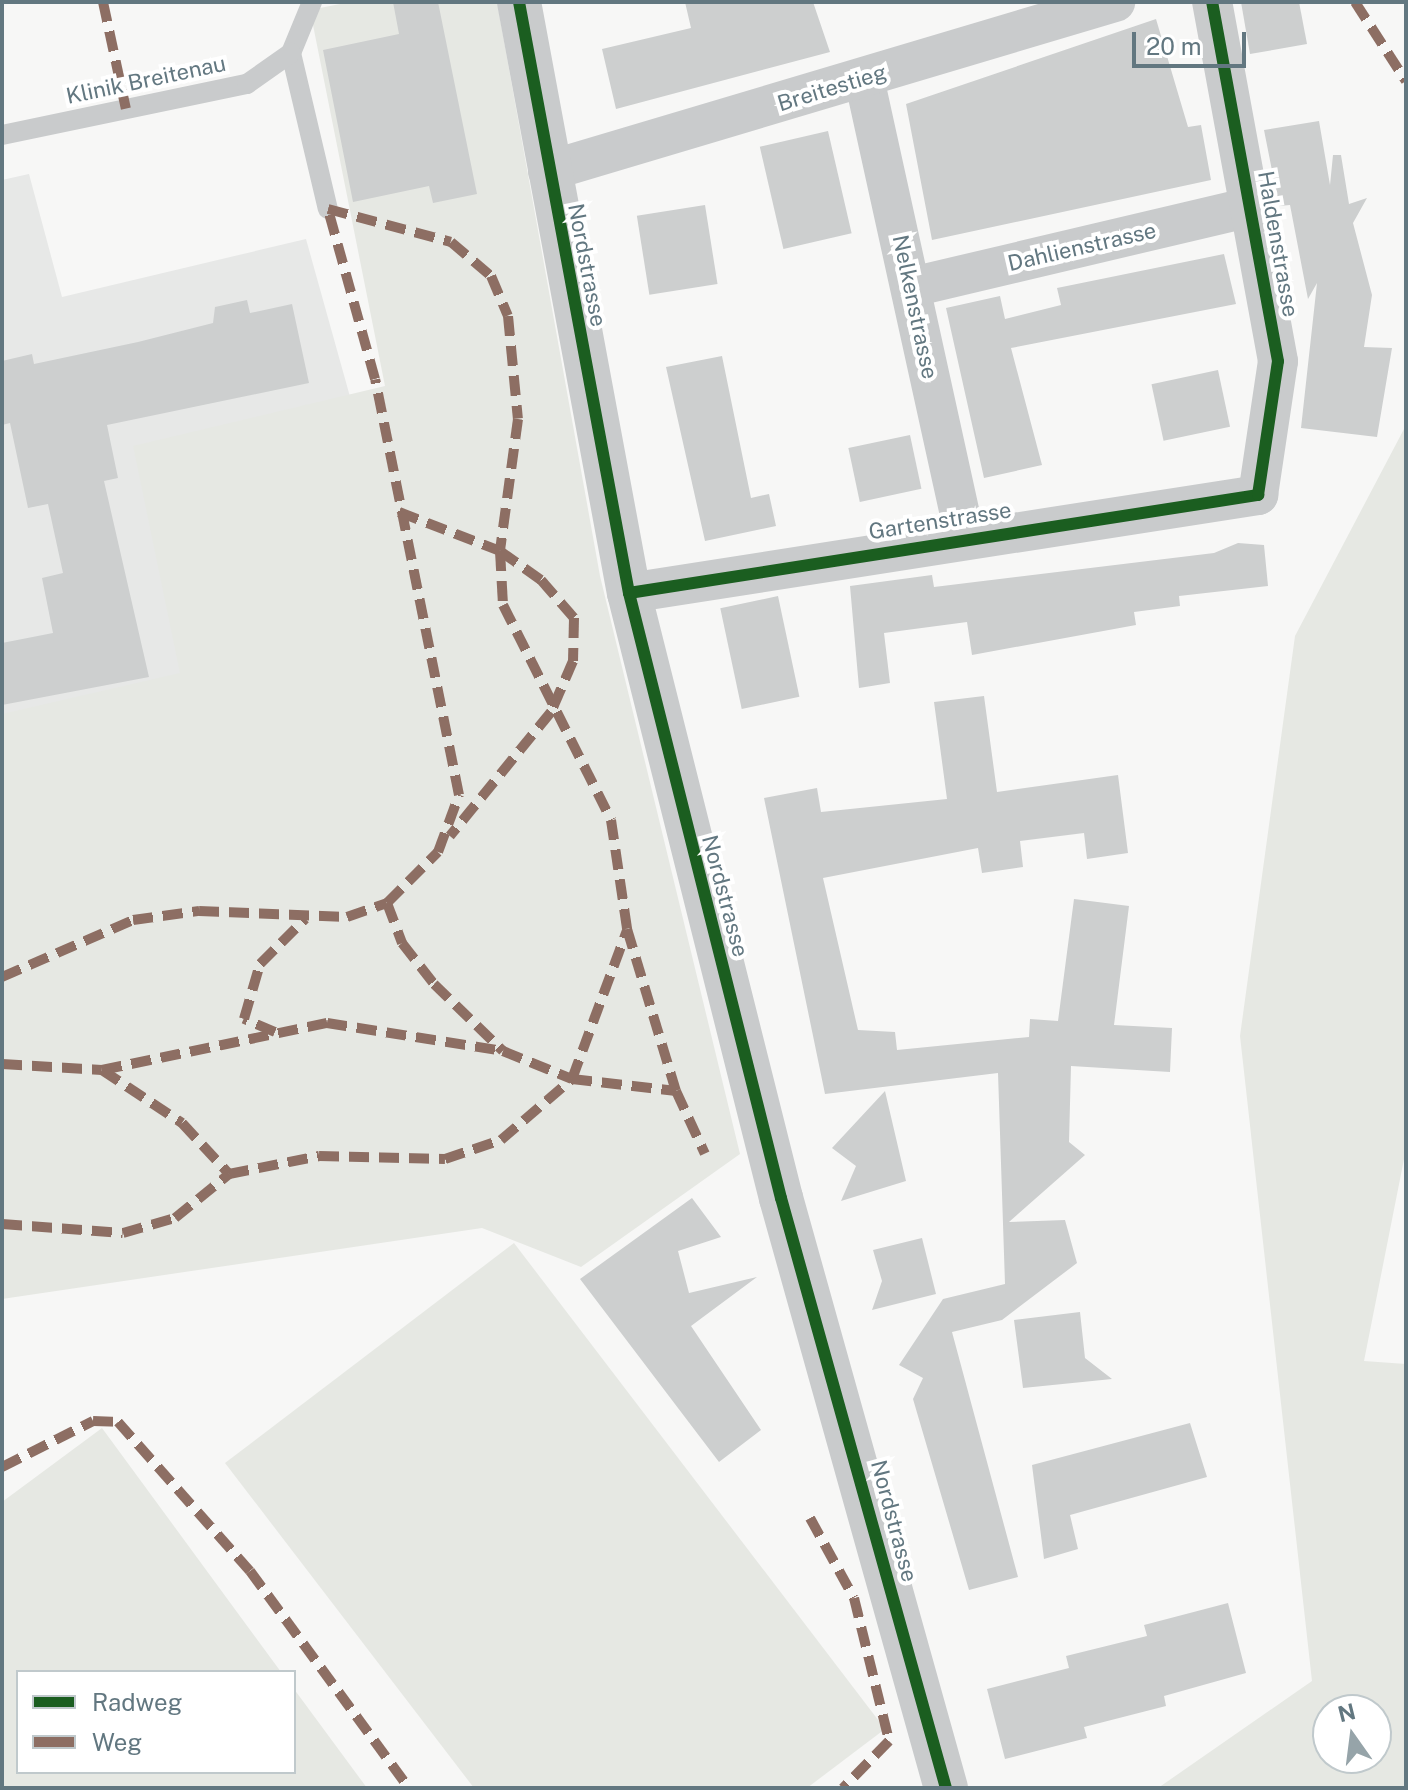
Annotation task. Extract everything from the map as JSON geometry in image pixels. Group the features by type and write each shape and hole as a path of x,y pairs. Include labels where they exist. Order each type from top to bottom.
{"street":[{"name":"Nordstrasse","path":"519,2 548,171 629,593 781,1198 946,1788"},
{"name":"Breitestieg","path":"548,171 1115,2"},
{"name":"Haldenstrasse","path":"1212,2 1278,361 1258,495"},
{"name":"Nelkenstrasse","path":"864,78 965,536"},
{"name":"Dahlienstrasse","path":"912,287 1251,207"},
{"name":"Gartenstrasse","path":"629,593 965,536 1258,495"}],"lane":[{"path":"312,2 291,53 328,209"},
{"name":"Klinik Breitenau","path":"2,135 247,84 291,53"}],"shaded area":[{"path":"350,2 497,2 600,576 740,1154 581,1267 482,1228 2,1299 2,714 180,673 133,446 385,386 310,10"},
{"path":"29,174 62,297 306,239 366,454 283,764 2,829 2,180"},
{"path":"1406,372 1406,1149 1364,1361 1406,1364 1406,1788 1158,1788 1312,1681 1240,1036 1295,636 1404,429"},
{"path":"514,1243 885,1729 807,1788 474,1788 225,1463"},
{"path":"102,1428 280,1670 16,1670 16,1774 296,1774 296,1692 367,1788 2,1788 2,1502"}],"building":[{"path":"393,2 438,2 477,194 433,203 429,186 353,202 323,50 399,34"},
{"path":"685,2 813,2 830,52 616,109 602,49 691,28"},
{"path":"1241,2 1299,2 1307,44 1250,54"},
{"path":"1156,19 1188,127 1201,125 1211,180 932,240 906,104"},
{"path":"1319,121 1330,185 1333,155 1341,155 1349,204 1367,198 1353,223 1372,295 1364,347 1392,348 1377,437 1301,428 1317,283 1308,299 1290,205 1279,206 1264,130"},
{"path":"828,131 852,233 783,249 760,147"},
{"path":"705,205 718,284 649,295 637,216"},
{"path":"1224,254 1236,304 1011,348 1042,465 984,478 946,308 1000,296 1005,319 1061,305 1057,288"},
{"path":"247,300 250,313 292,304 309,383 107,425 118,478 104,481 149,677 2,705 2,643 53,633 42,578 63,573 48,504 28,508 10,423 2,425 2,361 32,354 34,364 138,342 213,323 215,307"},
{"path":"722,356 751,498 769,494 776,526 705,541 666,367"},
{"path":"1218,370 1230,427 1164,441 1151,384"},
{"path":"910,435 921,489 860,502 848,448"},
{"path":"1238,543 1264,545 1268,586 1179,596 1180,606 1134,612 1136,625 972,655 967,622 884,633 890,683 859,688 850,586 932,575 934,587 1214,553"},
{"path":"778,596 799,697 742,709 720,608"},
{"path":"984,696 997,792 1118,775 1128,853 1087,859 1084,833 1020,841 1023,867 982,873 978,848 823,878 858,1030 895,1032 897,1050 1029,1037 1030,1019 1058,1021 1074,899 1129,906 1114,1025 1172,1028 1170,1072 1071,1066 1069,1142 1085,1155 1009,1222 1065,1220 1077,1263 1002,1320 952,1332 1018,1577 969,1590 913,1399 923,1378 899,1365 943,1299 1005,1284 998,1073 825,1094 764,798 817,788 821,812 947,799 934,702"},
{"path":"885,1091 906,1181 841,1201 856,1166 832,1148"},
{"path":"692,1198 721,1237 678,1251 689,1293 757,1277 691,1326 761,1430 719,1462 580,1279"},
{"path":"922,1238 936,1294 872,1310 882,1281 873,1250"},
{"path":"1080,1312 1085,1358 1112,1379 1023,1388 1014,1320"},
{"path":"1190,1423 1207,1477 1070,1515 1078,1549 1044,1559 1032,1465"},
{"path":"1228,1603 1246,1673 1164,1696 1166,1706 1084,1727 1087,1738 1005,1759 987,1689 1069,1668 1066,1656 1147,1636 1144,1625"}],"marked path":[{"path":"103,2 126,109"},
{"path":"1355,2 1406,81"},
{"path":"328,209 451,242 491,276 508,316 518,419 500,551 503,605 611,820 627,929 676,1091"},
{"path":"2,977 133,920 199,911 347,917 387,903 438,852 459,795 375,379 328,209"},
{"path":"399,512 500,551 541,580 574,618 573,661 551,712 450,836"},
{"path":"387,903 402,943 434,984 503,1051 572,1079 627,930"},
{"path":"275,1032 244,1019 260,964 305,919"},
{"path":"2,1064 102,1070 327,1023 503,1051"},
{"path":"102,1070 182,1123 229,1174"},
{"path":"2,1224 123,1233 175,1218 229,1174 319,1156 445,1159 501,1140 572,1079 676,1091 705,1154"},
{"path":"2,1467 93,1421 118,1422 250,1571 409,1788"},
{"path":"810,1518 854,1598 889,1741 843,1788"}],"cycle path":[{"path":"519,2 629,593 781,1198 946,1788"},
{"path":"629,593 1258,495 1278,361 1212,2"}]}
